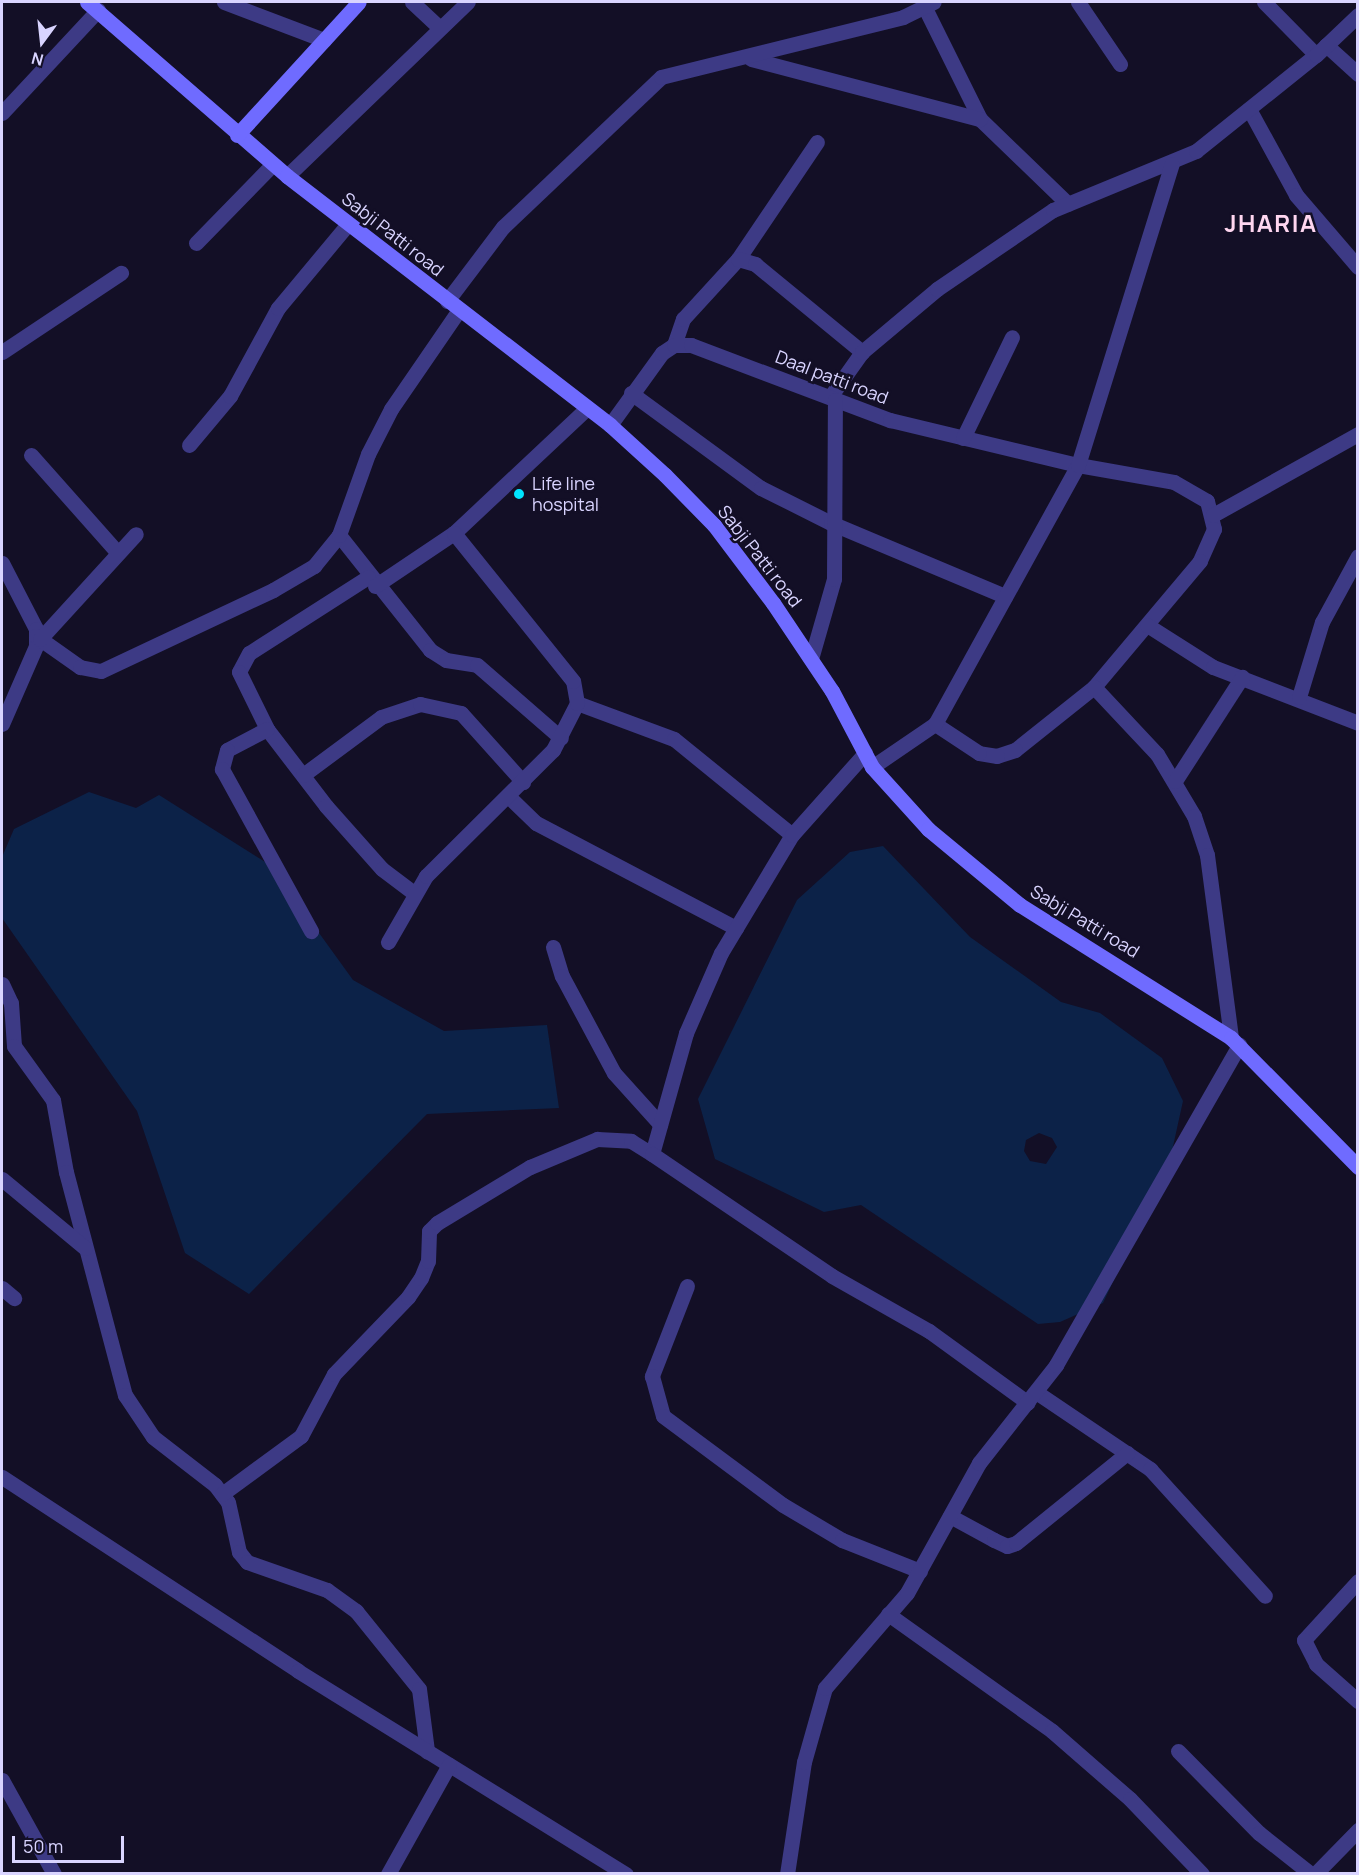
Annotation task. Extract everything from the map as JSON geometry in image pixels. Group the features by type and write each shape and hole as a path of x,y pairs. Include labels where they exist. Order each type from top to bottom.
{"main road":[{"path":"237,135 359,2"},
{"name":"Sabji Patti road","path":"92,6 237,135 287,176 610,426 714,525 811,658 869,760 897,798 974,871 1075,942 1141,978 1235,1041 1358,1167"}],"street":[{"path":"224,2 324,40"},
{"path":"412,2 440,28"},
{"path":"287,176 468,2"},
{"path":"1078,2 1119,64"},
{"path":"1264,2 1321,50 1358,74"},
{"path":"2,570 38,638 80,667 100,671 273,590 314,566 339,535 368,454 391,409 503,226 642,90 678,71 749,59 930,5 980,119 1068,204"},
{"path":"2,112 92,6"},
{"path":"811,658 834,579 831,523 832,398 862,352 937,289 1068,204 1172,164 1250,109 1321,50 1358,15"},
{"path":"749,59 980,119"},
{"path":"1250,109 1296,195 1358,267"},
{"path":"610,426 648,368 674,345 683,319 738,259 817,142"},
{"path":"196,243 273,164"},
{"path":"652,1154 686,1033 708,978 792,835 869,760 935,724 1078,465 1172,164"},
{"path":"189,445 230,396 278,308 348,224"},
{"path":"738,259 755,264 862,352"},
{"path":"2,352 121,273"},
{"path":"963,438 1012,337"},
{"name":"Daal patti road","path":"674,345 707,349 890,420 1078,465 1190,487 1207,501 1213,515"},
{"path":"632,393 742,476 831,523 1005,596"},
{"path":"413,892 354,840 267,729 243,683 242,662 254,649 454,533 586,408"},
{"path":"935,724 979,753 997,756 1015,750 1094,687 1147,625 1200,561 1214,529 1213,515 1357,434"},
{"path":"31,455 118,553"},
{"path":"387,942 413,892 458,840 523,782 561,738 577,703 573,681 454,533"},
{"path":"2,724 32,661 38,638 136,534"},
{"path":"339,535 372,582 438,657 477,665 561,738"},
{"path":"1299,697 1322,622 1358,556"},
{"path":"1147,625 1213,667 1299,697 1358,723"},
{"path":"1175,782 1242,677"},
{"path":"787,1874 804,1762 825,1688 888,1614 920,1571 979,1463 1056,1365 1235,1041 1207,855 1194,816 1157,754 1094,687"},
{"path":"577,703 674,740 792,835"},
{"path":"303,775 381,717 420,704 461,713 523,782"},
{"path":"267,729 227,750 221,764 311,931"},
{"path":"508,796 536,823 736,928"},
{"path":"553,947 562,976 614,1073 660,1124"},
{"path":"2,984 10,1003 14,1046 53,1100 85,1248 125,1395 153,1437 222,1494 239,1552 247,1562 344,1599 410,1674 424,1704 427,1751"},
{"path":"222,1494 300,1436 334,1374 414,1288 428,1261 429,1231 437,1223 530,1167 582,1143 618,1138 652,1154 832,1276 929,1331 1032,1397 1127,1453 1166,1484 1265,1596"},
{"path":"2,1179 85,1248"},
{"path":"687,1286 652,1376 663,1416 732,1471 828,1533 920,1571"},
{"path":"2,1288 14,1298"},
{"path":"950,1516 1007,1546 1016,1543 1127,1453"},
{"path":"2,1477 449,1765 626,1874"},
{"path":"1358,1581 1304,1640 1316,1664 1358,1701"},
{"path":"888,1614 1052,1731 1130,1799 1202,1874"},
{"path":"1178,1751 1259,1833 1313,1874 1358,1830"},
{"path":"388,1874 449,1765"},
{"path":"2,1780 54,1874"}],"water":[{"path":"89,792 136,808 159,795 270,865 353,980 444,1031 547,1025 559,1108 427,1114 249,1294 185,1253 137,1111 2,918 2,857 14,829"},
{"path":"883,846 970,937 1061,1002 1100,1013 1162,1058 1183,1101 1170,1160 1103,1303 1060,1322 1038,1324 861,1205 824,1212 715,1159 698,1099 797,900 850,852","holes":["1039,1133 1052,1138 1057,1147 1046,1164 1030,1161 1024,1151 1026,1140"]}],"place":[{"name":"Life line hospital","path":"519,494"}],"district":[{"name":"JHARIA","path":"1271,223"}]}
